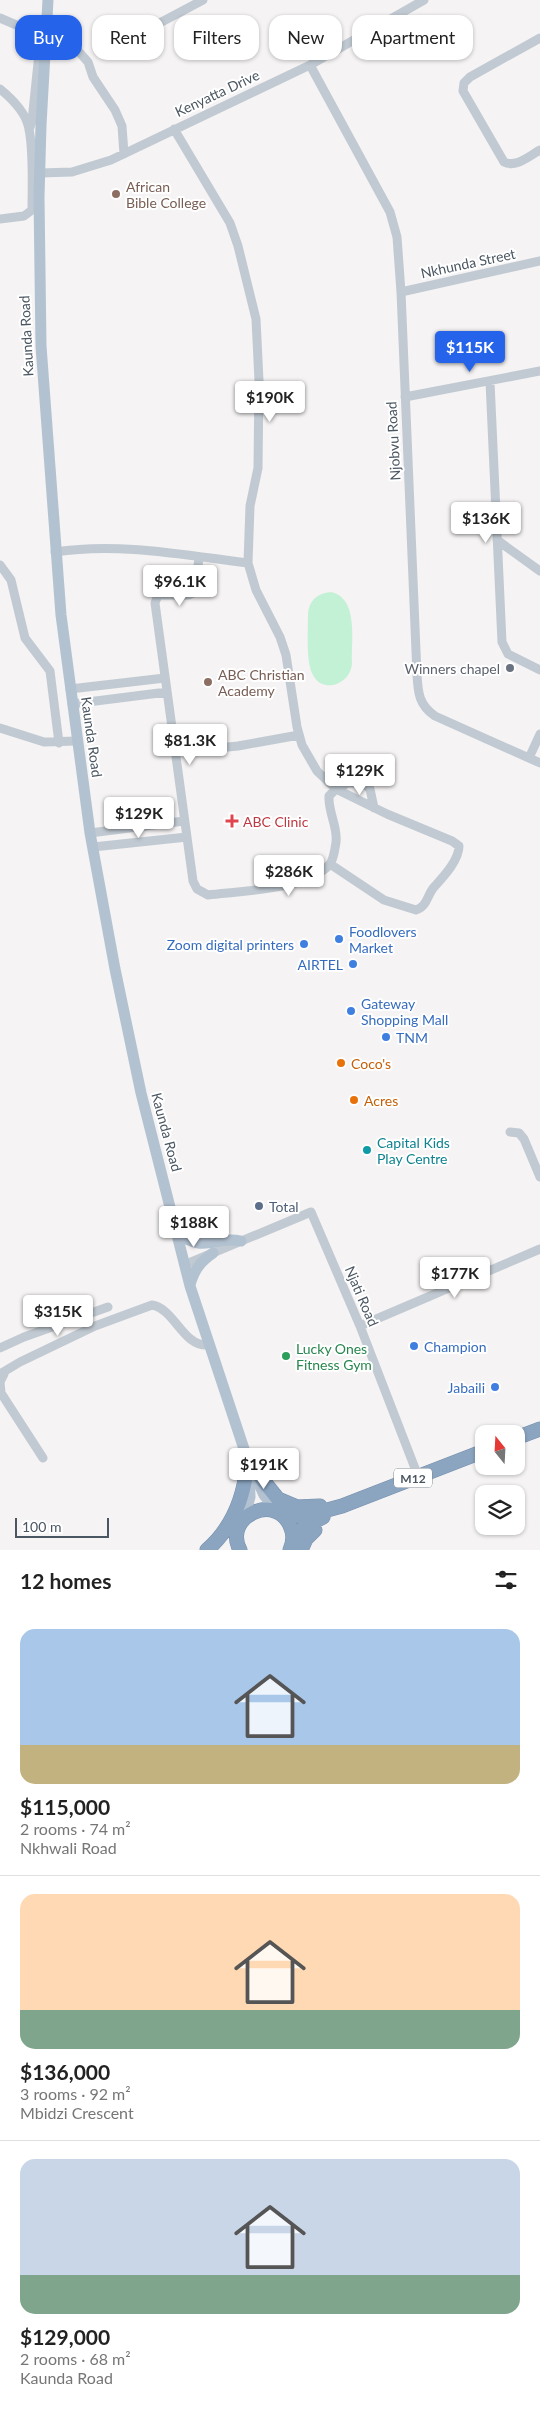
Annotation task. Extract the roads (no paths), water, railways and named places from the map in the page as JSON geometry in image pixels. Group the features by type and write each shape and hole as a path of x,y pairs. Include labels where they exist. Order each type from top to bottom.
{"highway":[{"path":"525,1435 540,1429"},
{"name":"M12","path":"293,1548 304,1526 341,1507 475,1454"},
{"path":"248,1462 272,1493 286,1504 296,1507 341,1507"},
{"path":"207,1550 222,1535 233,1517 241,1497 248,1462"},
{"name":"M12","path":"216,1550 241,1523 259,1509 300,1516 341,1507"},
{"name":"M12","path":"280,1513 293,1531 293,1548"},
{"path":"240,1550 237,1536 241,1523"}],"main road":[{"name":"Kaunda Road","path":"46,15 48,0"},
{"name":"Kaunda Road","path":"43,60 39,289 55,552 70,689 90,833 139,1084 178,1234 184,1265 208,1345 248,1462 264,1495 280,1513"},
{"path":"178,1234 187,1241 201,1245 232,1239 241,1241"},
{"path":"190,1286 196,1268 213,1253"},
{"name":"Kaunda Road","path":"241,1523 250,1497 248,1462"}],"street":[{"path":"164,21 203,0"},
{"name":"Kenyatta Drive","path":"40,173 63,174 80,171 124,154 310,64 424,0"},
{"path":"0,18 15,23"},
{"path":"540,38 470,76 463,88 464,94 504,162 516,163 540,150"},
{"path":"82,56 88,62 93,76 115,110 122,126 124,154"},
{"path":"29,130 32,121 40,60"},
{"name":"Njobvu Road","path":"310,64 390,212 397,237 417,675 420,700 424,708 435,716 540,763"},
{"path":"0,89 21,111 29,130 32,173 32,210 24,216 0,219"},
{"path":"174,129 230,223 238,246 256,319 259,381 258,468 250,506 248,563 256,590 277,631 286,655 299,735 311,763 337,790 452,841 459,846 458,854 442,880 434,887 425,904 413,910 384,900 330,864"},
{"name":"Nkhunda Street","path":"401,292 540,260"},
{"path":"405,397 540,371"},
{"path":"490,382 503,646 511,656 540,670"},
{"path":"497,540 540,571"},
{"path":"55,552 88,548 125,549 248,563"},
{"path":"199,557 195,592 189,595 162,594 155,600 184,821 193,881 197,889 205,894 295,884 330,864 336,839 329,800 330,793 347,783 363,783 370,789 374,808"},
{"path":"0,565 11,580 25,638 50,671 59,743"},
{"path":"70,689 165,678"},
{"path":"72,704 167,692"},
{"path":"0,728 44,742 77,741"},
{"path":"529,758 540,734"},
{"path":"176,752 238,746 299,735"},
{"path":"90,833 184,821"},
{"path":"93,848 187,837"},
{"path":"510,1132 519,1133 524,1139 540,1177"},
{"name":"Njati Road","path":"241,1241 311,1212 360,1326 418,1476"},
{"path":"184,1265 241,1241"},
{"path":"360,1326 540,1250"},
{"path":"43,1458 1,1393 0,1382 2,1374 20,1362 95,1326 152,1305 160,1306 185,1334 202,1345 208,1345"},
{"path":"0,1348 24,1337 108,1306"}],"place":[{"name":"African Bible College","path":"116,194"},
{"name":"Winners chapel","path":"510,668"},
{"name":"ABC Christian Academy","path":"208,682"},
{"name":"ABC Clinic","path":"232,821"},
{"name":"Foodlovers Market","path":"339,939"},
{"name":"Zoom digital printers","path":"304,944"},
{"name":"AIRTEL","path":"353,964"},
{"name":"Gateway Shopping Mall","path":"351,1011"},
{"name":"TNM","path":"386,1037"},
{"name":"Coco's","path":"341,1063"},
{"name":"Acres","path":"354,1100"},
{"name":"Capital Kids Play Centre","path":"367,1150"},
{"name":"Total","path":"259,1206"},
{"name":"Champion","path":"414,1346"},
{"name":"Lucky Ones Fitness Gym","path":"286,1356"},
{"name":"Jabaili","path":"495,1387"}]}
